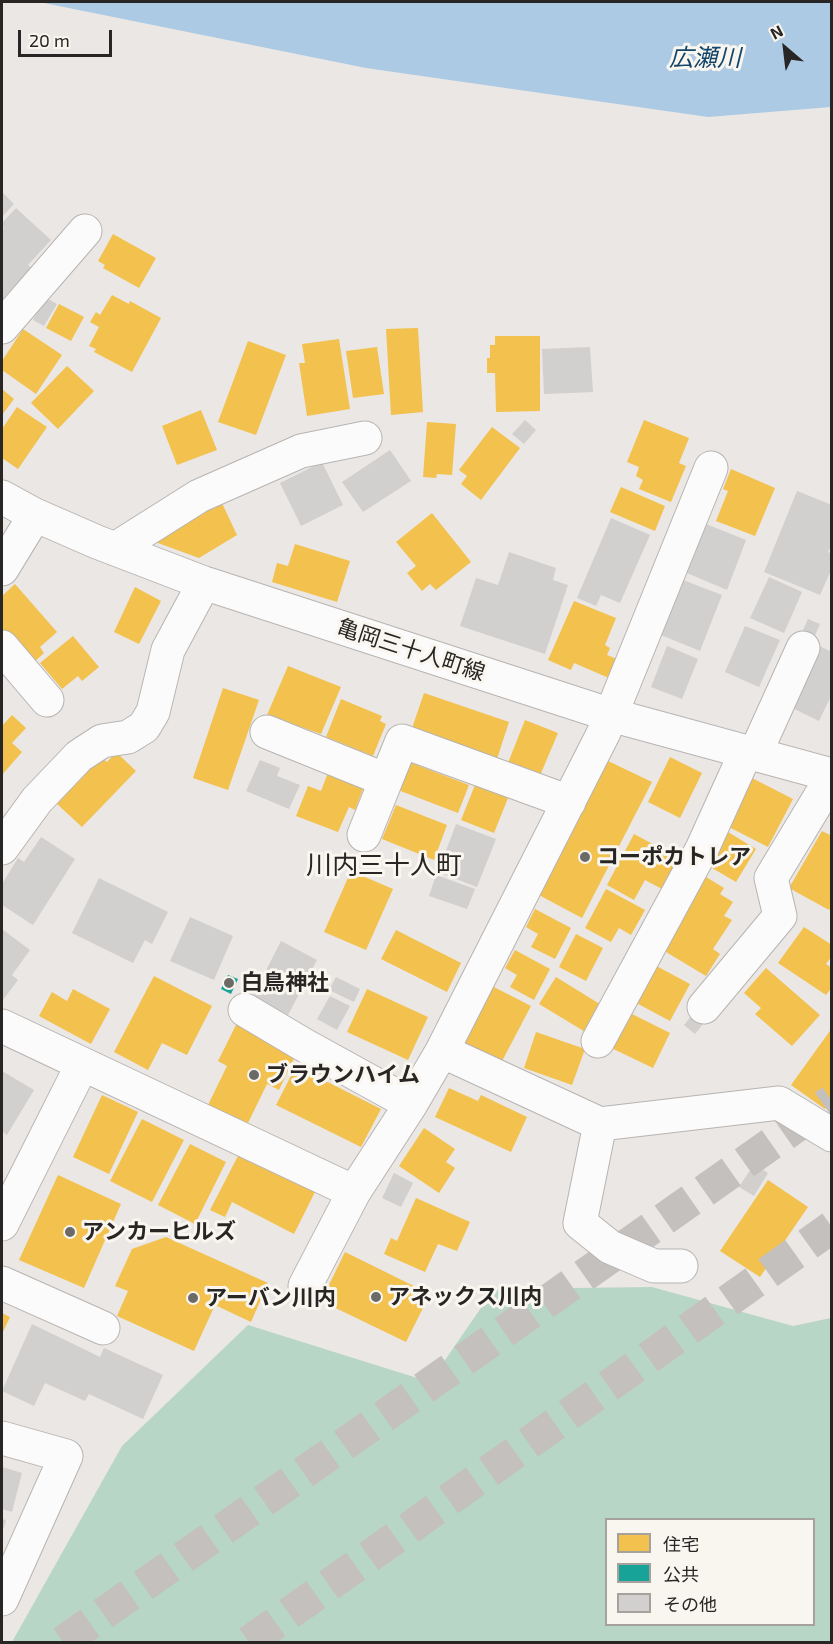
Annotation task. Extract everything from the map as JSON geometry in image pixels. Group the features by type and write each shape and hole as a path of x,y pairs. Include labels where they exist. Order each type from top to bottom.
{"street":[{"path":"2,327 85,231"},
{"path":"115,549 199,496 301,451 365,438"},
{"path":"305,1286 354,1192 442,1051 569,802 611,715 711,468"},
{"name":"亀岡三十人町線","path":"2,497 35,515 204,583 611,715 831,776"},
{"path":"2,569 35,515"},
{"path":"2,848 37,800 79,756 102,741 128,737 144,727 153,712 168,650 204,583"},
{"path":"2,646 48,700"},
{"path":"598,1041 702,849 802,648"},
{"path":"267,732 386,780"},
{"path":"364,835 402,741 569,802"},
{"path":"704,1007 780,916 771,879 831,776"},
{"path":"246,1010 411,1104"},
{"path":"2,1026 354,1192"},
{"path":"442,1051 600,1124 778,1103 831,1135"},
{"path":"2,1224 82,1065"},
{"path":"600,1124 580,1223 610,1247 645,1263 654,1266 681,1266"},
{"path":"2,1283 103,1328"},
{"path":"2,1438 66,1456 2,1599"}],"green space":[{"path":"652,1287 793,1326 831,1318 831,1642 12,1642 122,1446 248,1325 430,1382 494,1289"}],"water":[{"name":"広瀬川","path":"39,2 831,2 831,107 708,117 366,68"}],"building: 住宅":[{"path":"113,234 156,258 139,288 103,268 105,265 98,261"},
{"path":"112,295 129,304 130,301 161,318 132,372 94,352 96,349 89,346 99,327 90,322 96,312 100,315"},
{"path":"59,304 84,317 71,341 46,328"},
{"path":"418,328 423,412 391,415 386,329"},
{"path":"23,329 62,355 36,394 2,370 2,361"},
{"path":"495,336 540,336 540,411 496,412 495,373 487,373 487,358 490,358 490,345 495,345"},
{"path":"339,339 350,409 307,416 299,363 305,363 302,344"},
{"path":"248,341 286,355 256,435 218,422"},
{"path":"377,347 384,394 353,398 346,351"},
{"path":"67,366 94,391 58,429 31,403"},
{"path":"2,389 14,399 2,415"},
{"path":"17,407 47,427 18,469 2,458 2,429"},
{"path":"201,410 217,450 177,465 162,426"},
{"path":"644,420 689,438 679,463 686,466 671,502 639,489 643,480 636,476 639,467 627,462"},
{"path":"427,422 456,424 452,475 437,474 436,478 423,477"},
{"path":"492,427 520,448 481,500 461,484 467,476 459,470"},
{"path":"731,469 775,488 755,536 716,521 728,491 723,489"},
{"path":"621,487 665,506 655,531 610,512"},
{"path":"221,501 237,535 199,558 147,539"},
{"path":"432,513 471,562 436,590 430,584 422,591 407,573 416,566 396,542"},
{"path":"295,544 350,561 337,602 272,582 277,563 288,566"},
{"path":"15,584 57,632 40,647 44,653 31,665 2,630 2,596"},
{"path":"135,587 161,601 139,644 114,632"},
{"path":"574,601 616,618 605,645 610,648 607,655 617,659 609,678 574,663 571,670 548,660"},
{"path":"73,636 99,667 82,681 78,676 62,689 40,663"},
{"path":"288,666 341,687 321,734 267,715"},
{"path":"223,688 259,700 228,790 193,778"},
{"path":"424,693 509,722 496,762 411,731"},
{"path":"341,699 382,716 380,721 386,724 373,756 326,737"},
{"path":"12,715 26,728 12,743 22,752 2,775 2,726"},
{"path":"525,720 558,733 536,785 504,773"},
{"path":"116,752 136,771 82,827 57,804 101,757 107,762"},
{"path":"670,757 702,773 680,818 648,802"},
{"name":"コーポカトレア","path":"606,760 652,782 582,918 537,894"},
{"path":"409,762 469,785 458,813 398,790"},
{"path":"329,770 365,784 355,810 349,807 338,832 296,816 308,786 321,791"},
{"path":"752,778 793,799 768,847 727,826"},
{"path":"477,780 510,793 494,833 461,820"},
{"path":"396,805 447,825 434,860 382,839"},
{"path":"822,831 832,836 832,906 829,910 789,888"},
{"path":"728,832 756,849 736,882 707,865"},
{"path":"634,834 679,858 662,889 645,880 634,900 607,885"},
{"path":"351,871 393,889 366,950 324,932"},
{"path":"706,877 724,888 720,894 733,902 724,916 732,920 713,949 720,954 706,976 661,949"},
{"path":"606,889 645,910 631,935 619,928 611,942 585,928"},
{"path":"535,909 571,928 555,959 531,947 538,934 526,927"},
{"path":"804,927 832,945 832,956 826,964 832,968 832,987 826,995 778,963"},
{"path":"396,930 461,963 447,992 381,959"},
{"path":"576,934 603,948 586,981 559,967"},
{"path":"515,950 550,969 534,1000 510,987 517,975 505,968"},
{"path":"649,962 690,984 670,1021 629,999"},
{"path":"766,968 820,1015 792,1046 755,1014 761,1008 744,993"},
{"path":"154,976 212,1006 187,1055 162,1043 148,1070 114,1052"},
{"path":"556,977 603,1006 587,1033 539,1004"},
{"path":"490,985 531,1006 501,1063 460,1041"},
{"path":"73,989 110,1009 91,1044 39,1016 52,992 67,1001"},
{"path":"367,989 428,1017 408,1060 347,1032"},
{"path":"622,1009 670,1033 653,1068 605,1045"},
{"name":"ブラウンハイム","path":"237,1023 297,1052 279,1090 267,1084 248,1123 208,1105 227,1066 218,1061"},
{"path":"832,1028 832,1100 825,1109 791,1085"},
{"path":"536,1032 585,1049 572,1085 524,1068"},
{"path":"296,1066 381,1109 361,1147 276,1105"},
{"path":"449,1088 478,1101 481,1095 527,1117 511,1152 435,1117"},
{"path":"102,1095 138,1112 109,1174 73,1157"},
{"path":"142,1119 184,1140 152,1202 110,1181"},
{"path":"424,1128 455,1149 446,1162 455,1168 439,1193 399,1166"},
{"path":"190,1144 226,1162 195,1224 158,1205"},
{"path":"239,1154 315,1192 294,1234 232,1202 225,1217 210,1210"},
{"name":"アンカーヒルズ","path":"58,1175 121,1204 84,1288 19,1260"},
{"path":"768,1180 808,1207 760,1277 720,1251"},
{"path":"416,1198 470,1222 457,1251 438,1244 425,1272 384,1254 391,1238 397,1241"},
{"name":"アーバン川内","path":"166,1237 268,1283 251,1322 215,1305 194,1351 117,1316 128,1291 115,1286 132,1249"},
{"name":"アネックス川内","path":"345,1252 430,1294 406,1342 321,1301"},
{"path":"2,1313 10,1317 2,1334"}],"building: 公共":[{"path":"228,975 238,979 231,994 221,989"}],"building: その他":[{"path":"2,192 14,204 2,217"},
{"path":"16,208 51,240 28,265 32,268 2,300 2,231 4,228 2,223"},
{"path":"45,297 57,304 44,326 33,320"},
{"path":"590,347 593,392 544,394 542,349"},
{"path":"525,420 536,430 524,444 512,434"},
{"path":"390,450 411,481 363,512 342,482"},
{"path":"322,462 343,505 301,526 280,483"},
{"path":"797,491 832,505 832,544 828,552 832,554 832,568 820,595 764,572"},
{"path":"611,518 650,535 620,603 601,595 596,606 577,598"},
{"path":"706,524 746,540 727,590 687,573"},
{"path":"509,552 556,568 553,580 568,585 545,654 460,626 476,578 498,585"},
{"path":"769,577 802,592 784,633 750,618"},
{"path":"683,580 722,595 700,651 661,635"},
{"path":"808,619 820,624 810,647 798,641"},
{"path":"745,626 780,640 759,687 725,672"},
{"path":"815,644 832,652 832,694 819,721 786,705"},
{"path":"667,646 698,659 682,699 651,687"},
{"path":"260,760 280,768 277,776 300,785 289,809 246,791"},
{"path":"456,824 496,839 477,887 438,872"},
{"path":"41,837 75,859 33,925 2,905 2,884 18,858 24,862"},
{"path":"436,875 475,889 467,909 429,896"},
{"path":"99,878 168,912 152,944 145,940 133,963 72,933"},
{"path":"190,917 233,936 214,980 170,961"},
{"path":"2,929 30,950 12,975 18,980 3,1000 2,999"},
{"path":"281,941 317,960 288,1015 253,996"},
{"path":"336,977 360,989 354,1002 329,990"},
{"path":"330,996 350,1006 337,1030 317,1019"},
{"path":"697,1009 708,1018 695,1034 684,1025"},
{"path":"2,1071 34,1090 7,1135 2,1131"},
{"path":"754,1164 768,1173 754,1196 739,1187"},
{"path":"394,1173 413,1183 401,1207 382,1198"},
{"path":"32,1324 100,1357 104,1348 163,1375 143,1419 89,1394 85,1401 45,1383 34,1406 2,1391"},
{"path":"2,1467 22,1473 12,1512 2,1509"},
{"path":"2,1519 6,1520 2,1533"}],"tunnel":[{"path":"63,1642 832,1101"},
{"path":"249,1642 832,1227"}],"place":[{"name":"コーポカトレア","path":"585,857"},
{"name":"白鳥神社","path":"229,983"},
{"name":"ブラウンハイム","path":"254,1075"},
{"name":"アンカーヒルズ","path":"70,1232"},
{"name":"アネックス川内","path":"376,1297"},
{"name":"アーバン川内","path":"193,1298"}],"district":[{"name":"川内三十人町","path":"384,865"}]}
